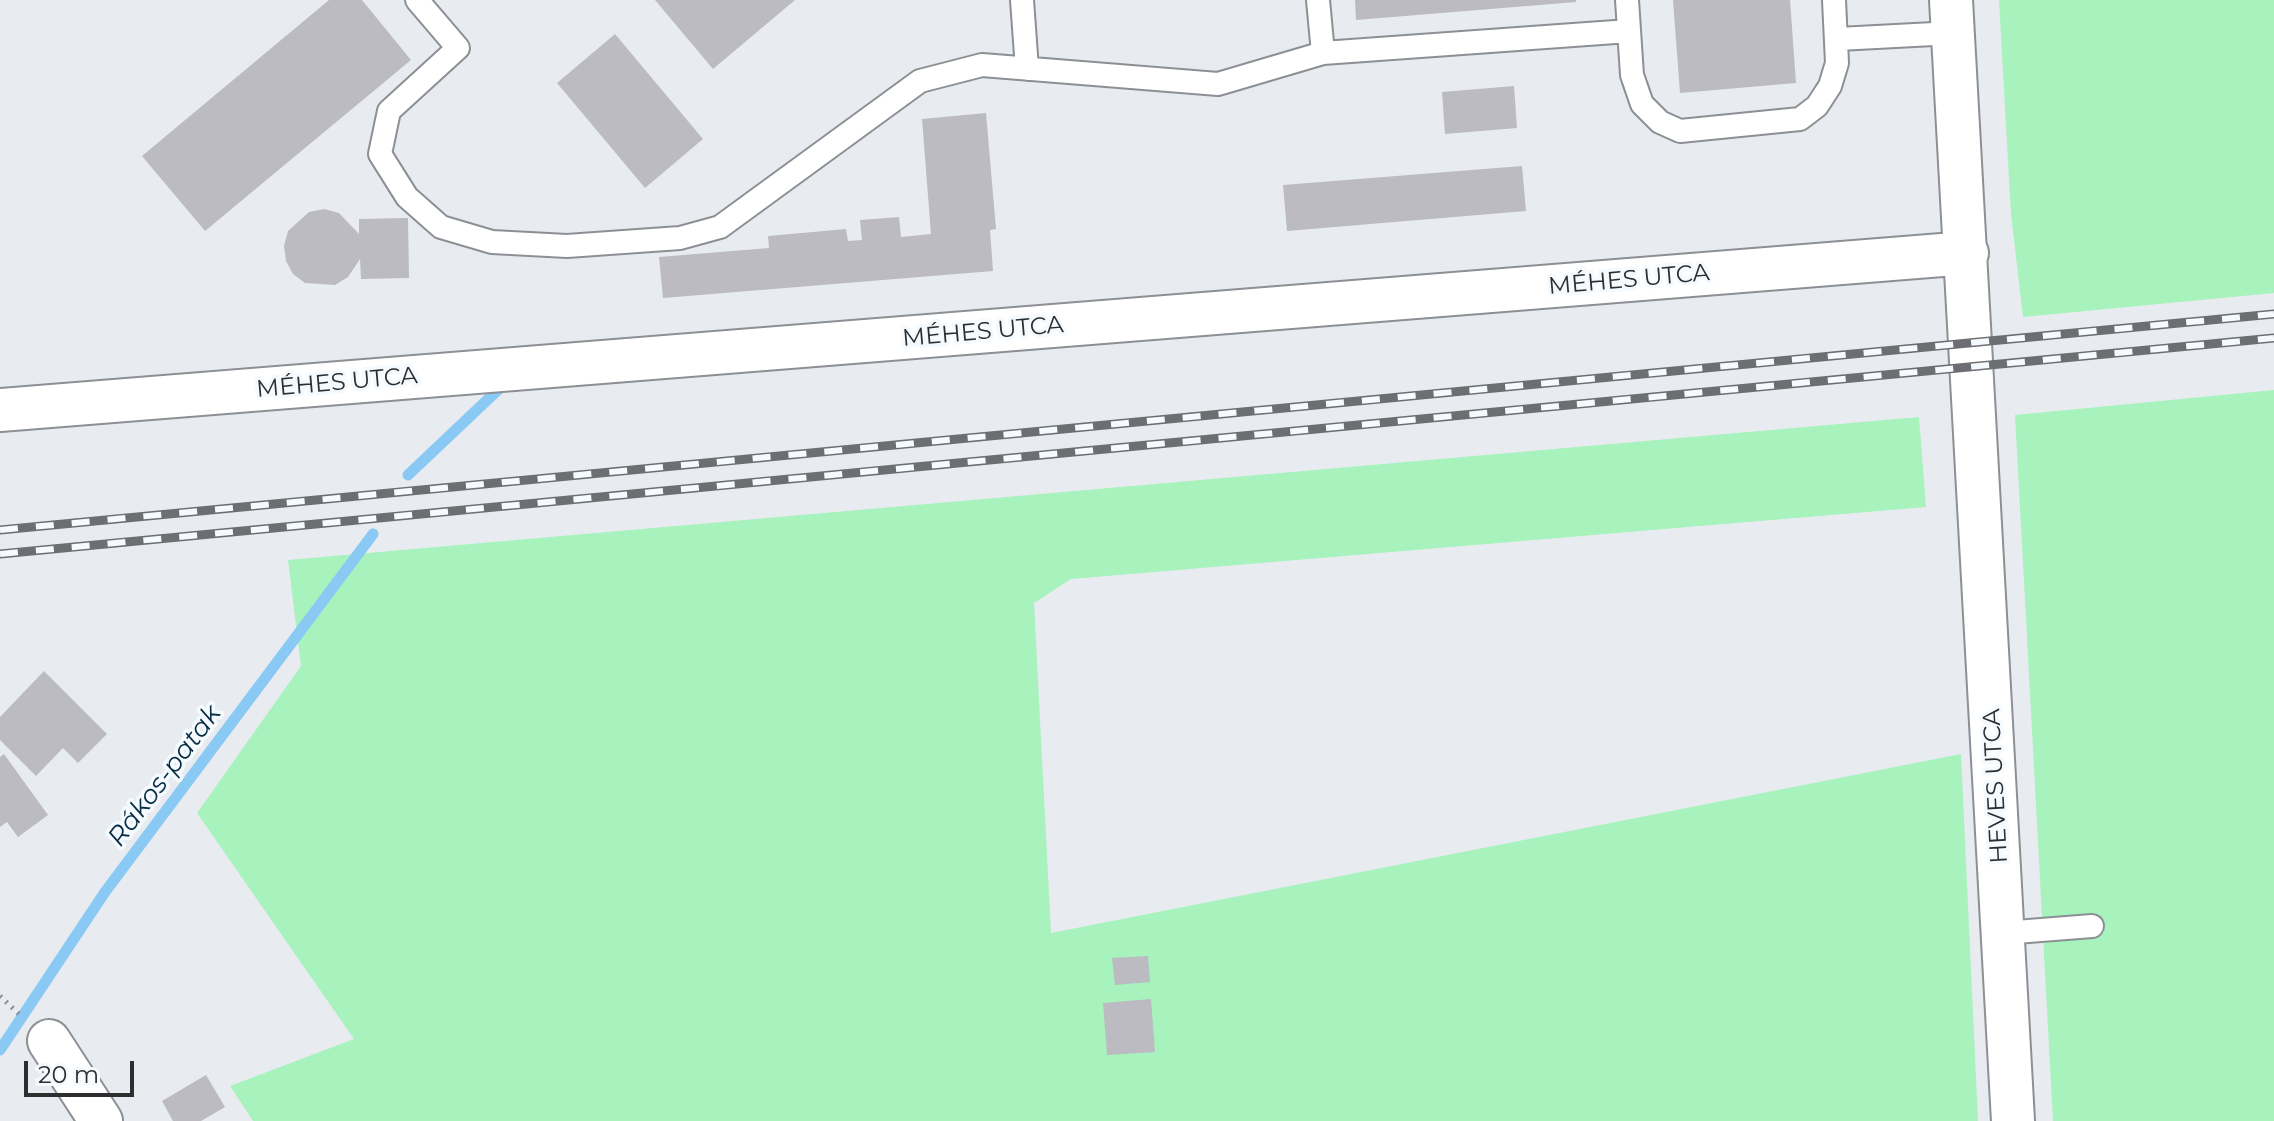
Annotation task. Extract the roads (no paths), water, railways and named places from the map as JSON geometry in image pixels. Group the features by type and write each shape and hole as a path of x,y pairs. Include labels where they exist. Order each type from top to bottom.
{"street":[{"path":"1952,16 1967,253"},
{"name":"MÉHES UTCA","path":"0,410 1967,253"},
{"name":"HEVES UTCA","path":"1967,253 2013,1121"},
{"path":"49,1041 101,1121"}],"lane":[{"path":"417,0 458,48 389,111 380,154 407,197 441,227 492,242 567,246 680,238 720,227 920,81 982,65 1218,84 1323,53 1629,31"},
{"path":"1022,0 1027,69"},
{"path":"1318,0 1323,53"},
{"path":"1627,0 1632,75 1642,104 1660,122 1680,131 1800,119 1817,106 1830,86 1837,63 1834,0"},
{"path":"1838,39 1952,16"},
{"path":"2003,933 2092,926"}],"waterway":[{"name":"Rákos-patak","path":"408,475 501,387"},
{"name":"Rákos-patak","path":"0,1050 105,892 373,534"}],"railway":[{"path":"0,530 2274,314"},
{"path":"0,554 2274,338"}]}
